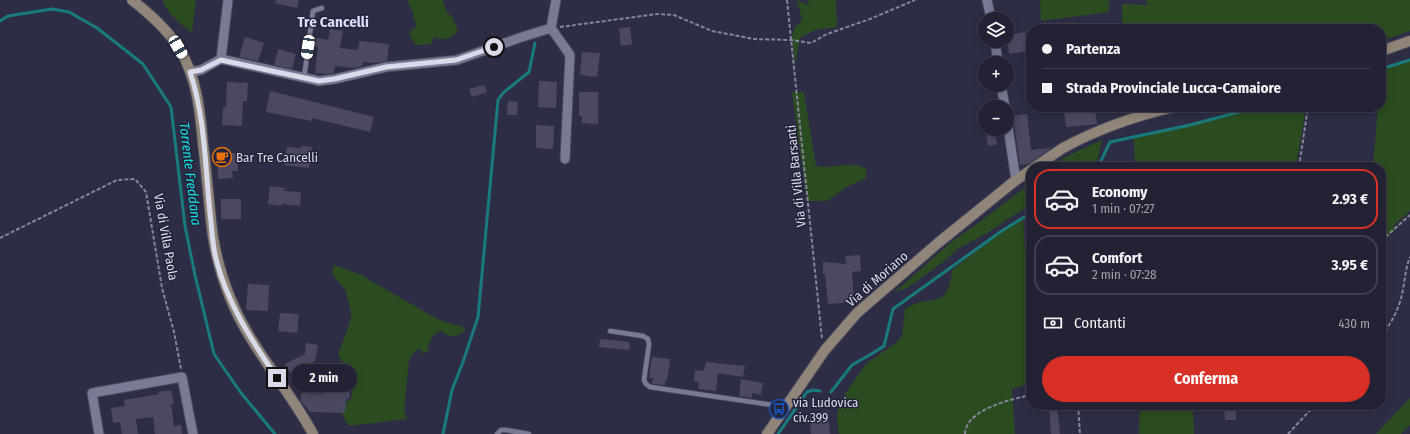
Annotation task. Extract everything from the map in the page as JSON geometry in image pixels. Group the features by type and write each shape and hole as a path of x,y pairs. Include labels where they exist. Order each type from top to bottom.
{"main road":[{"path":"132,0 157,20 178,47 190,72 199,103 213,237 216,258 222,276 234,307 250,337 303,416 313,434"},
{"path":"1386,49 1410,41"},
{"path":"1042,162 1082,138 1135,117 1154,112"},
{"name":"Via di Moriano","path":"767,434 825,350 846,325 869,302 1026,173"}],"street":[{"path":"221,60 228,0"},
{"path":"556,0 551,28 570,56 565,159"},
{"path":"987,0 990,12"},
{"path":"190,72 201,70 221,60 319,81 386,67 456,60 551,28"},
{"path":"1009,136 1016,180"},
{"path":"99,434 92,393 182,377 193,434"}],"lane":[{"path":"304,78 313,11 322,8"},
{"path":"610,331 643,336 648,340 649,344 644,380 650,387 786,406"},
{"path":"497,434 500,430 506,430 529,434"}],"path":[{"name":"Via di Villa Barsanti","path":"787,0 822,344 825,350"},
{"path":"551,28 657,14 674,15 712,31 754,39 791,40 811,43 827,34 870,19 915,0"},
{"path":"1300,162 1307,112"},
{"name":"Via di Villa Paola","path":"0,238 117,180 135,179 146,192 162,288 174,332 182,377"},
{"path":"1386,237 1410,215"},
{"path":"1386,328 1396,313 1402,294 1410,257"},
{"path":"965,434 965,427 975,416 1001,402 1026,396"},
{"path":"1078,410 1080,434"},
{"path":"1288,434 1310,410"}],"green space":[{"path":"163,0 196,0 192,32 173,17"},
{"path":"407,0 443,0 446,11 452,17 458,30 448,39 434,37 431,44 416,45 409,32 417,26 413,12"},
{"path":"797,0 808,5 809,0 836,0 837,27 815,30 800,38 795,65 792,36 795,27 802,20"},
{"path":"1040,0 1109,0 1109,12 1041,21"},
{"path":"1146,0 1410,0 1410,31 1386,39 1386,24 1122,24 1122,4 1148,5"},
{"path":"1410,59 1410,211 1394,225 1395,230 1386,237 1386,162 1373,162 1378,112 1386,112 1386,67"},
{"path":"792,92 804,93 816,166 829,167 855,165 866,169 866,178 847,187 827,201 807,201"},
{"path":"1244,112 1305,112 1297,162 1135,162 1134,138"},
{"path":"1102,140 1097,162 1058,162 1063,158"},
{"path":"1026,187 1026,207 984,235 959,248 939,265 907,288 895,292 950,243"},
{"path":"1023,216 1026,270 1026,385 1012,389 1015,434 839,434 837,417 840,401 866,364 897,342 902,336 905,309 914,304 942,297 947,292 952,270"},
{"path":"334,265 359,274 439,320 466,328 461,334 454,336 447,335 441,331 435,334 431,339 428,351 423,354 419,348 412,355 409,361 404,411 407,419 349,426 341,413 341,406 351,399 354,379 338,355 351,319 351,311 345,289 332,274"},
{"path":"1410,398 1410,425 1401,434 1376,434"},
{"path":"1140,410 1193,410 1194,434 1139,434"}],"building":[{"path":"276,0 299,0 297,8 275,3"},
{"path":"630,27 632,44 621,46 619,28"},
{"path":"330,29 343,31 340,48 358,50 359,41 389,44 387,61 376,63 363,62 362,66 354,68 335,66 334,73 315,73 318,47 312,46 314,37 328,40"},
{"path":"1025,32 1026,51 1009,54 1008,48 1014,48 1014,34"},
{"path":"245,37 264,43 258,61 239,57"},
{"path":"278,49 296,54 292,69 274,65"},
{"path":"582,52 600,53 597,77 580,75"},
{"path":"539,81 557,82 556,108 538,107"},
{"path":"227,82 248,83 247,101 243,101 242,126 222,125 223,107 226,107"},
{"path":"484,85 487,92 472,97 469,89"},
{"path":"270,91 374,117 370,132 312,118 312,121 266,112"},
{"path":"579,92 598,92 598,124 582,123 582,116 579,116"},
{"path":"508,101 518,102 517,115 507,115"},
{"path":"1064,112 1095,112 1097,124 1066,127"},
{"path":"1027,114 1031,150 1051,148 1032,162 1026,162 1026,164 1020,165 1014,116"},
{"path":"536,125 554,126 553,149 536,148"},
{"path":"987,136 996,136 997,144 988,146"},
{"path":"302,146 312,147 309,168 284,165 287,147 301,148"},
{"path":"237,153 238,171 232,171 233,178 218,179 217,154"},
{"path":"270,186 285,188 284,191 301,192 300,206 268,204"},
{"path":"221,199 241,199 241,219 221,219"},
{"path":"860,255 861,271 852,272 854,302 828,304 825,274 823,274 823,262 846,264 845,256"},
{"path":"248,284 269,285 268,311 246,310"},
{"path":"280,313 299,314 297,333 278,331"},
{"path":"600,339 630,342 629,350 599,347"},
{"path":"306,343 318,345 315,361 291,374 285,364 305,354"},
{"path":"652,357 670,359 667,381 665,381 665,385 652,384 653,378 649,378"},
{"path":"706,362 745,366 743,377 718,373 716,391 698,389 699,382 694,381 695,370 704,371"},
{"path":"327,368 353,371 349,399 346,399 345,413 310,412 301,401 301,393 323,394"},
{"path":"741,379 763,383 761,395 752,393 752,398 739,396"},
{"path":"171,390 174,404 171,404 174,426 181,425 182,434 155,434 153,417 136,419 138,434 122,434 120,422 113,423 111,408 125,406 124,400 159,394 158,392"},
{"path":"1049,410 1058,410 1060,434 1051,434"},
{"path":"1224,410 1236,410 1236,420 1225,420"},
{"path":"828,411 830,434 811,434 809,413"}],"waterway":[{"name":"Torrente Freddana","path":"0,21 8,16 52,9 69,12 97,28 143,64 171,107 185,226 214,354 241,393 275,434"},
{"path":"443,434 452,390 478,317 498,100 503,93 529,72 535,43"},
{"path":"1386,67 1410,60"},
{"path":"1100,162 1110,142 1190,125 1239,112"},
{"path":"831,392 852,365 884,346 893,309 1003,230 1026,216"},
{"path":"778,434 807,392 813,390 820,391"}],"place":[{"name":"Bar Tre Cancelli","path":"222,157"},
{"name":"via Ludovica civ.399","path":"779,409"}],"district":[{"name":"Tre Cancelli","path":"333,22"}],"route":[{"path":"277,378 250,337 234,307 216,258 208,203 199,103 190,72 201,70 221,60 319,81 386,67 456,60 494,47"}]}
